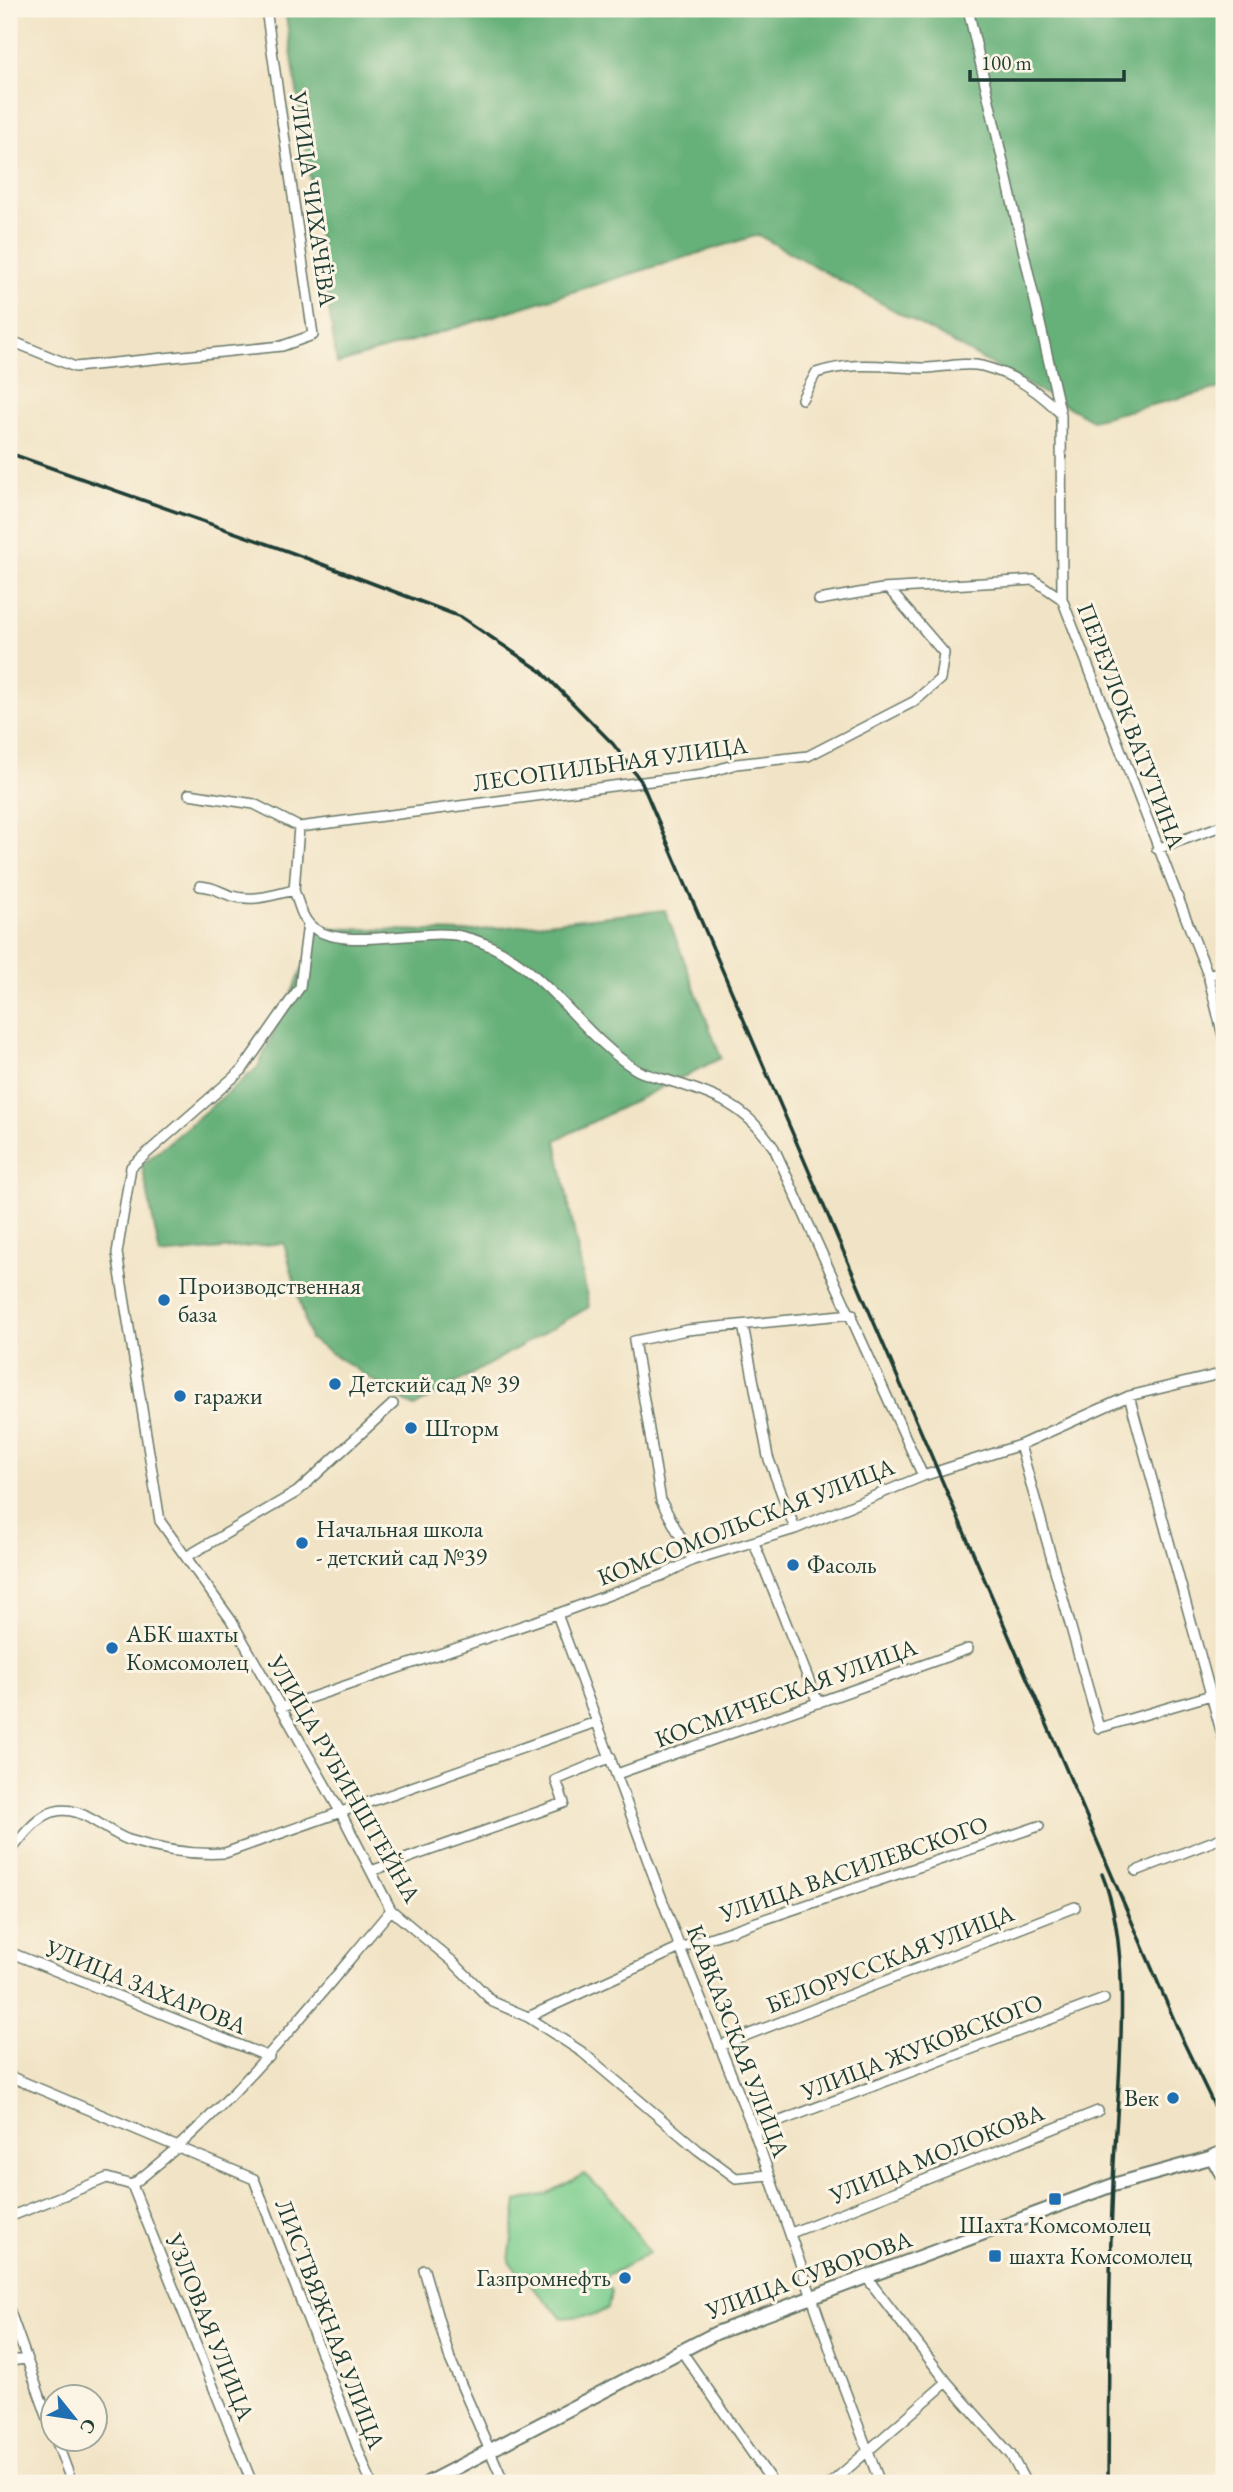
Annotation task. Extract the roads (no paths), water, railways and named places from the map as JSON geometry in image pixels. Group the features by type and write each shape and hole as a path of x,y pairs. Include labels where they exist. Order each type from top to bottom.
{"main road":[{"path":"1219,2155 1224,2176"}],"street":[{"name":"УЛИЦА ЧИХАЧЁВА","path":"9,340 75,367 282,346 313,335 266,9"},
{"name":"ПЕРЕУЛОК ВАТУТИНА","path":"968,9 1061,415 1062,600 1208,975 1224,1040"},
{"path":"802,398 816,373 844,364 926,368 980,365 1015,379 1042,395 1061,415"},
{"path":"819,600 889,589 1034,580 1062,600"},
{"name":"ЛЕСОПИЛЬНАЯ УЛИЦА","path":"299,827 704,774 736,764 808,756 915,701 940,679 944,653 889,589"},
{"path":"189,794 254,804 299,827 293,890 308,923 320,931 340,937 458,935 503,951 553,991 636,1070 734,1105 760,1127 774,1147 852,1314 923,1476"},
{"path":"1157,849 1224,825"},
{"path":"200,886 217,887 231,896 258,899 293,890"},
{"name":"УЛИЦА РУБИНШТЕЙНА","path":"308,923 300,987 242,1070 131,1167 117,1253 160,1521 231,1620 341,1813 391,1910 452,1961 493,2001 528,2017 582,2052 698,2150 736,2178 769,2175"},
{"path":"1208,975 1224,971"},
{"path":"693,1560 661,1501 634,1341 687,1329 852,1314"},
{"path":"743,1325 768,1457 795,1529"},
{"name":"КОМСОМОЛЬСКАЯ УЛИЦА","path":"280,1707 556,1614 663,1575 693,1560 795,1529 923,1476 1020,1445 1129,1396 1224,1373"},
{"path":"1129,1396 1211,1695 1220,1709 1224,1742"},
{"path":"186,1556 297,1492 393,1404"},
{"path":"1020,1445 1099,1728 1211,1695"},
{"path":"754,1543 818,1703"},
{"name":"КАВКАЗСКАЯ УЛИЦА","path":"556,1614 680,1948 754,2131 880,2483"},
{"name":"КОСМИЧЕСКАЯ УЛИЦА","path":"617,1774 968,1649"},
{"path":"9,1853 42,1817 62,1810 72,1810 129,1840 195,1855 225,1853 596,1722"},
{"path":"371,1871 564,1802 556,1780 611,1758"},
{"name":"УЛИЦА ВАСИЛЕВСКОГО","path":"528,2017 680,1948 1039,1826"},
{"path":"1136,1871 1224,1837"},
{"name":"БЕЛОРУССКАЯ УЛИЦА","path":"719,2046 1075,1907"},
{"path":"9,2217 107,2178 132,2185 180,2147 269,2057 391,1910"},
{"name":"УЛИЦА ЗАХАРОВА","path":"9,1952 269,2057"},
{"name":"УЛИЦА ЖУКОВСКОГО","path":"754,2131 1104,1999"},
{"path":"9,2076 180,2147"},
{"name":"УЛИЦА МОЛОКОВА","path":"791,2233 1098,2111"},
{"name":"ЛИСТВЯЖНАЯ УЛИЦА","path":"180,2147 254,2179 371,2483"},
{"name":"УЛИЦА СУВОРОВА","path":"427,2483 680,2349 1112,2185 1219,2155"},
{"name":"УЗЛОВАЯ УЛИЦА","path":"132,2185 252,2483"},
{"path":"424,2270 450,2359 504,2483"},
{"path":"867,2278 947,2382 1011,2455 1026,2483"},
{"path":"9,2309 38,2391"},
{"path":"680,2349 773,2483"},
{"path":"9,2361 26,2358"},
{"path":"831,2483 947,2382"},
{"path":"61,2454 72,2483"}],"railway":[{"path":"9,453 290,552 461,617 541,671 613,744 641,781 1184,2043 1224,2126"},
{"path":"1102,1874 1112,1907 1121,1985 1120,2069 1110,2260 1108,2483"}],"place":[{"name":"Производственная база","path":"164,1300"},
{"name":"Детский сад № 39","path":"335,1384"},
{"name":"гаражи","path":"180,1396"},
{"name":"Шторм","path":"411,1428"},
{"name":"Начальная школа - детский сад №39","path":"302,1543"},
{"name":"Фасоль","path":"793,1565"},
{"name":"АБК шахты Комсомолец","path":"112,1648"},
{"name":"Век","path":"1173,2098"},
{"name":"Шахта Комсомолец","path":"1055,2199"},
{"name":"шахта Комсомолец","path":"995,2256"},
{"name":"Газпромнефть","path":"625,2278"}]}
